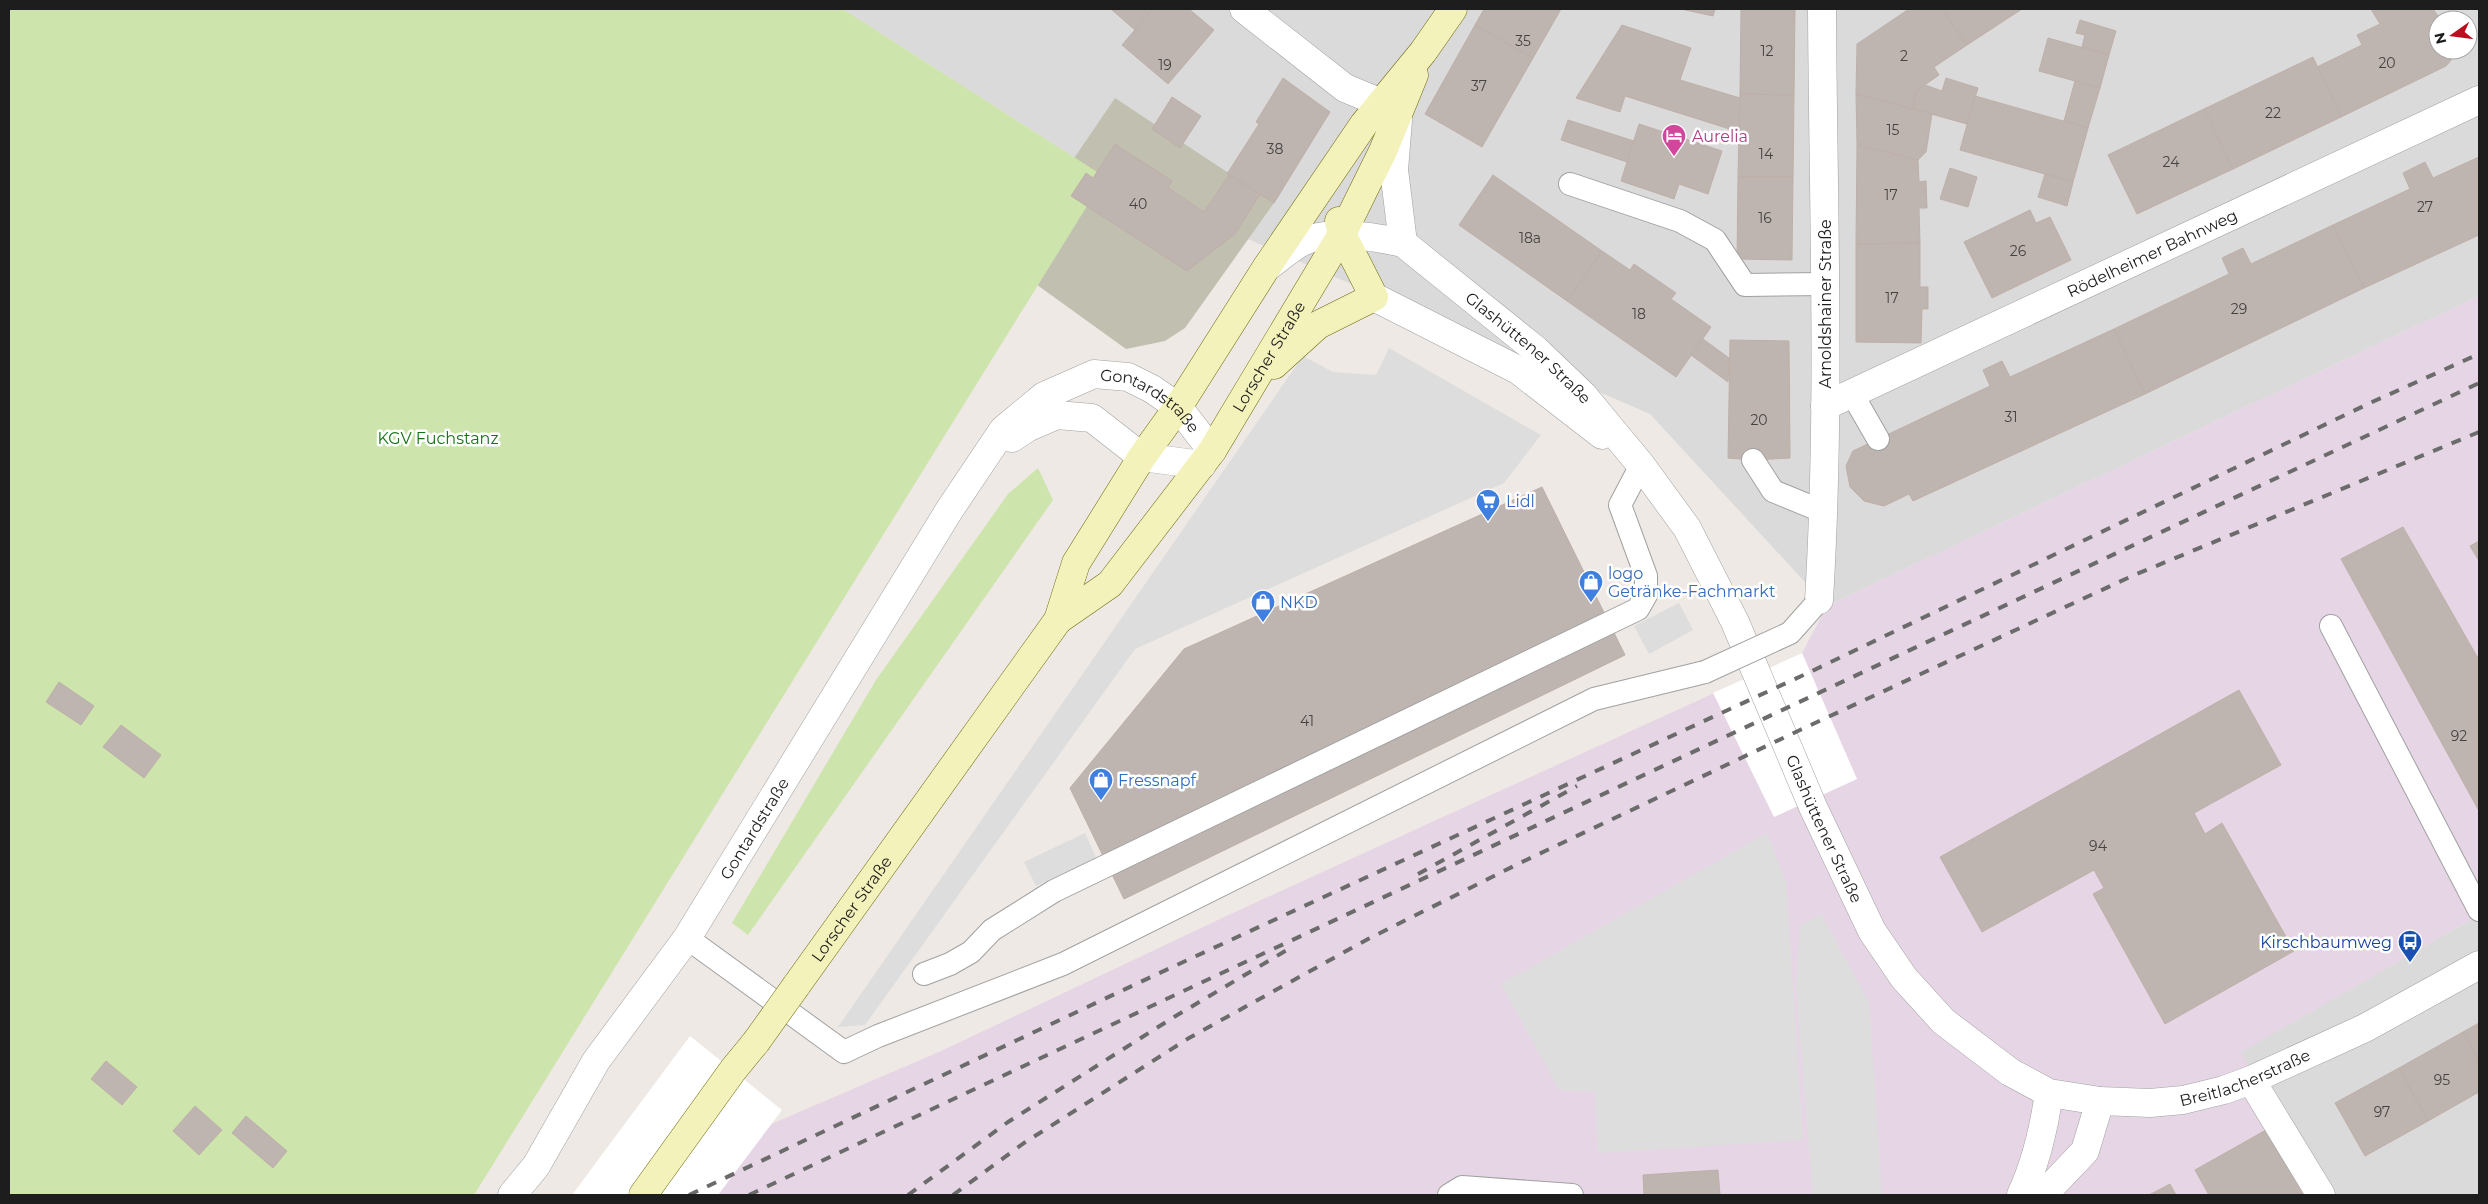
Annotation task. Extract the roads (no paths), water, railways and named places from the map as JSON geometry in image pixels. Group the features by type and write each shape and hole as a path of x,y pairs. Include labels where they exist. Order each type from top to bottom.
{"main road":[{"name":"Lorscher Straße","path":"1058,620 1110,584 1207,458 1342,234 1390,109 1423,52 1453,9"},
{"name":"Lorscher Straße","path":"643,1195 733,1070 756,1042 1058,620 1076,564 1142,457 1178,407 1266,268 1349,147 1390,109"},
{"path":"1250,387 1318,324 1374,297 1342,234 1338,215 1338,189 1349,147"}],"street":[{"path":"1244,9 1345,88 1390,109 1394,170 1403,243 1342,234 1303,242 1266,268"},
{"name":"Arnoldshainer Straße","path":"1817,603 1824,512 1824,10"},
{"name":"Rödelheimer Bahnweg","path":"1825,406 1851,392 2479,100"},
{"name":"Glashüttener Straße","path":"1403,243 1536,350 1583,395 1641,465 1686,528 1735,622 1813,807 1872,931 1904,978 1943,1021 2010,1072 2049,1093 2100,1101"},
{"name":"Glashüttener Straße","path":"1374,297 1518,370 1641,465"},
{"name":"Gontardstraße","path":"512,1195 536,1166 596,1061 687,938 867,643 1003,430 1044,396 1094,374 1128,377 1152,389 1178,407 1207,458"},
{"name":"Gontardstraße","path":"986,456 1028,428 1057,415 1092,418 1142,457 1207,458"},
{"name":"Breitlacherstraße","path":"2100,1101 2150,1103 2183,1100 2224,1090 2251,1080 2365,1028 2479,965"},
{"path":"2251,1080 2321,1195"},
{"path":"2021,1195 2030,1175 2045,1121 2049,1093"},
{"path":"2043,1195 2085,1151 2100,1101"}],"lane":[{"path":"1570,184 1680,221 1715,240 1744,285 1824,284"},
{"path":"1851,392 1878,439"},
{"path":"1753,460 1773,491 1824,512"},
{"path":"924,974 950,964 971,952 992,930 1054,890 1638,609 1646,595 1646,576 1620,505 1641,465"},
{"path":"687,938 844,1052 878,1036 1063,964 1594,699 1705,672 1790,633 1817,603"},
{"path":"2331,626 2479,910"},
{"path":"1448,1195 1462,1188 1572,1195"}],"railway":[{"path":"689,1195 1153,976 1810,672 2370,403 2479,354"},
{"path":"749,1195 2479,383"},
{"path":"953,1195 1024,1143 1189,1038 1368,939 1520,863 1800,730 2132,576 2479,432"},
{"path":"1418,874 1577,786"},
{"path":"908,1195 1008,1122 1174,1017 1292,947"}],"place":[{"name":"Aurelia","path":"1674,157"},
{"name":"Lidl","path":"1488,522"},
{"name":"logo Getränke-Fachmarkt","path":"1591,603"},
{"name":"NKD","path":"1263,623"},
{"name":"Fressnapf","path":"1101,801"},
{"name":"Kirschbaumweg","path":"2410,963"}],"park label":[{"name":"KGV Fuchstanz","path":"438,438"}]}
